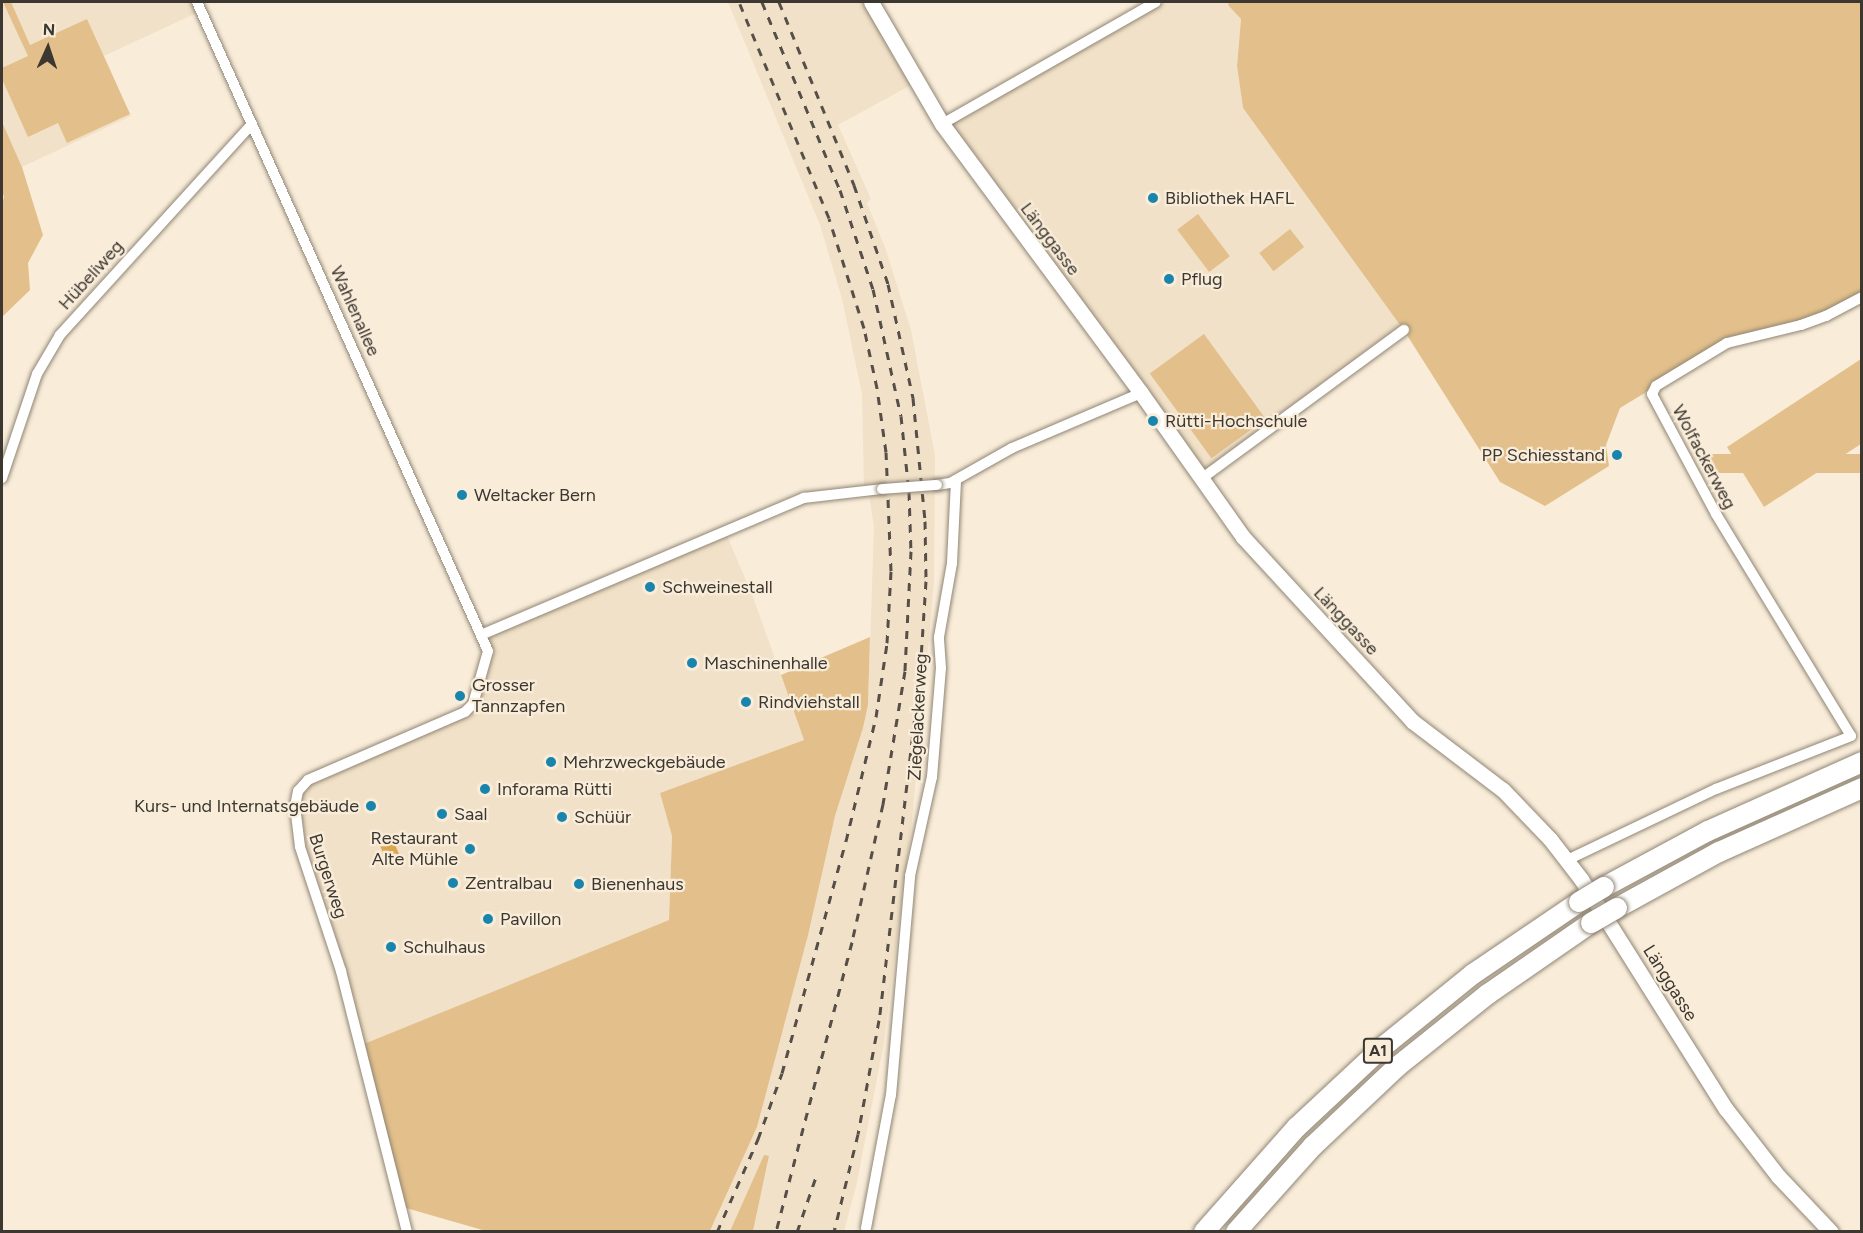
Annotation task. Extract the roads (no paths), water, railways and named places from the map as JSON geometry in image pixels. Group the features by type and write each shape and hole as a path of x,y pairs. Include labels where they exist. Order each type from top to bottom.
{"highway":[{"name":"A1","path":"1204,1232 1297,1127 1384,1046 1473,974 1604,887 1708,831 1862,762"},
{"name":"A1","path":"1236,1232 1320,1140 1398,1066 1488,994 1617,908 1719,852 1862,788"}],"street":[{"name":"Wahlenallee","path":"197,2 482,635"},
{"name":"Länggasse","path":"871,2 942,124 1255,551 1400,709 1513,799 1567,860 1726,1109 1778,1176 1831,1232"},
{"path":"942,124 1156,2"},
{"name":"Hübeliweg","path":"2,478 37,374 60,335 252,124"},
{"name":"Wolfackerweg","path":"1567,860 1716,789 1851,736 1716,514 1652,394 1656,386 1727,343 1802,325 1826,316 1862,297"},
{"path":"1201,479 1404,330"},
{"path":"482,635 804,498 937,485 956,480 1012,448 1141,393"},
{"name":"Ziegelackerweg","path":"866,1228 892,1087 910,876 932,777 941,668 939,637 952,563 956,480"},
{"name":"Burgerweg","path":"407,1232 341,970 300,847 295,806 298,791 308,780 453,718 470,708 488,660 488,651 482,635"}],"railway":[{"path":"717,1232 758,1139 782,1073 846,841 876,717 887,643 891,571 886,452 877,388 864,328 829,218 739,2"},
{"path":"762,2 840,190 873,289 901,416 909,492 911,551 905,671 883,804 852,942 776,1232"},
{"path":"779,2 854,185 888,284 913,398 925,521 926,581 920,673 879,1020 858,1134 834,1232"},
{"path":"797,1232 817,1174"}],"place":[{"name":"Bibliothek HAFL","path":"1153,198"},
{"name":"Pflug","path":"1169,279"},
{"name":"Rütti-Hochschule","path":"1153,421"},
{"name":"PP Schiesstand","path":"1617,455"},
{"name":"Weltacker Bern","path":"462,495"},
{"name":"Schweinestall","path":"650,587"},
{"name":"Maschinenhalle","path":"692,663"},
{"name":"Grosser Tannzapfen","path":"460,696"},
{"name":"Rindviehstall","path":"746,702"},
{"name":"Mehrzweckgebäude","path":"551,762"},
{"name":"Inforama Rütti","path":"485,789"},
{"name":"Kurs- und Internatsgebäude","path":"371,806"},
{"name":"Saal","path":"442,814"},
{"name":"Schüür","path":"562,817"},
{"name":"Restaurant Alte Mühle","path":"470,849"},
{"name":"Zentralbau","path":"453,883"},
{"name":"Bienenhaus","path":"579,884"},
{"name":"Pavillon","path":"488,919"},
{"name":"Schulhaus","path":"391,947"}]}
